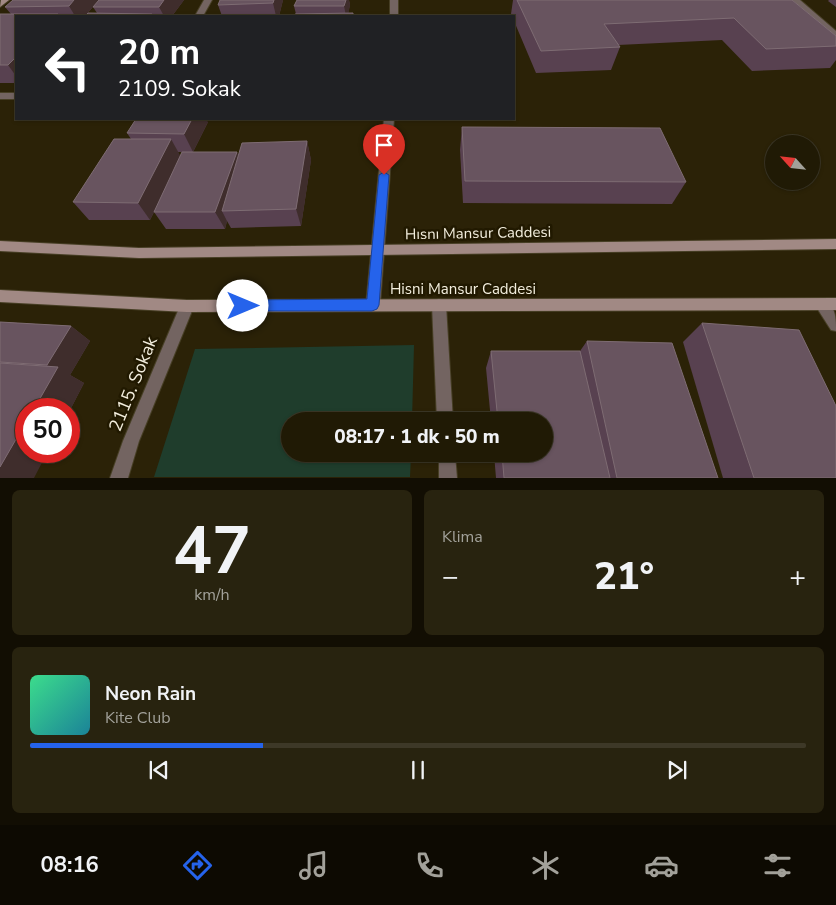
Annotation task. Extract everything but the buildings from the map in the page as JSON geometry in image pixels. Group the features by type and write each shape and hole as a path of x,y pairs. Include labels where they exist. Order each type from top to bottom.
{"main road":[{"path":"0,5 5,0"},
{"name":"Hısnı Mansur Caddesi","path":"0,246 139,253 836,244"},
{"name":"Hisni Mansur Caddesi","path":"0,296 187,306 829,305"}],"street":[{"path":"200,15 208,0"},
{"path":"394,0 394,15"},
{"path":"796,0 836,35"},
{"path":"0,96 15,96"},
{"path":"372,305 389,120"},
{"path":"439,305 445,412"},
{"path":"829,305 836,325"},
{"name":"2115. Sokak","path":"119,478 131,441 187,306"},
{"path":"447,462 448,478"}],"green space":[{"path":"414,345 412,412 281,412 281,462 411,462 410,477 154,477 195,349"}],"route":[{"path":"243,306 372,305 384,175"}]}
